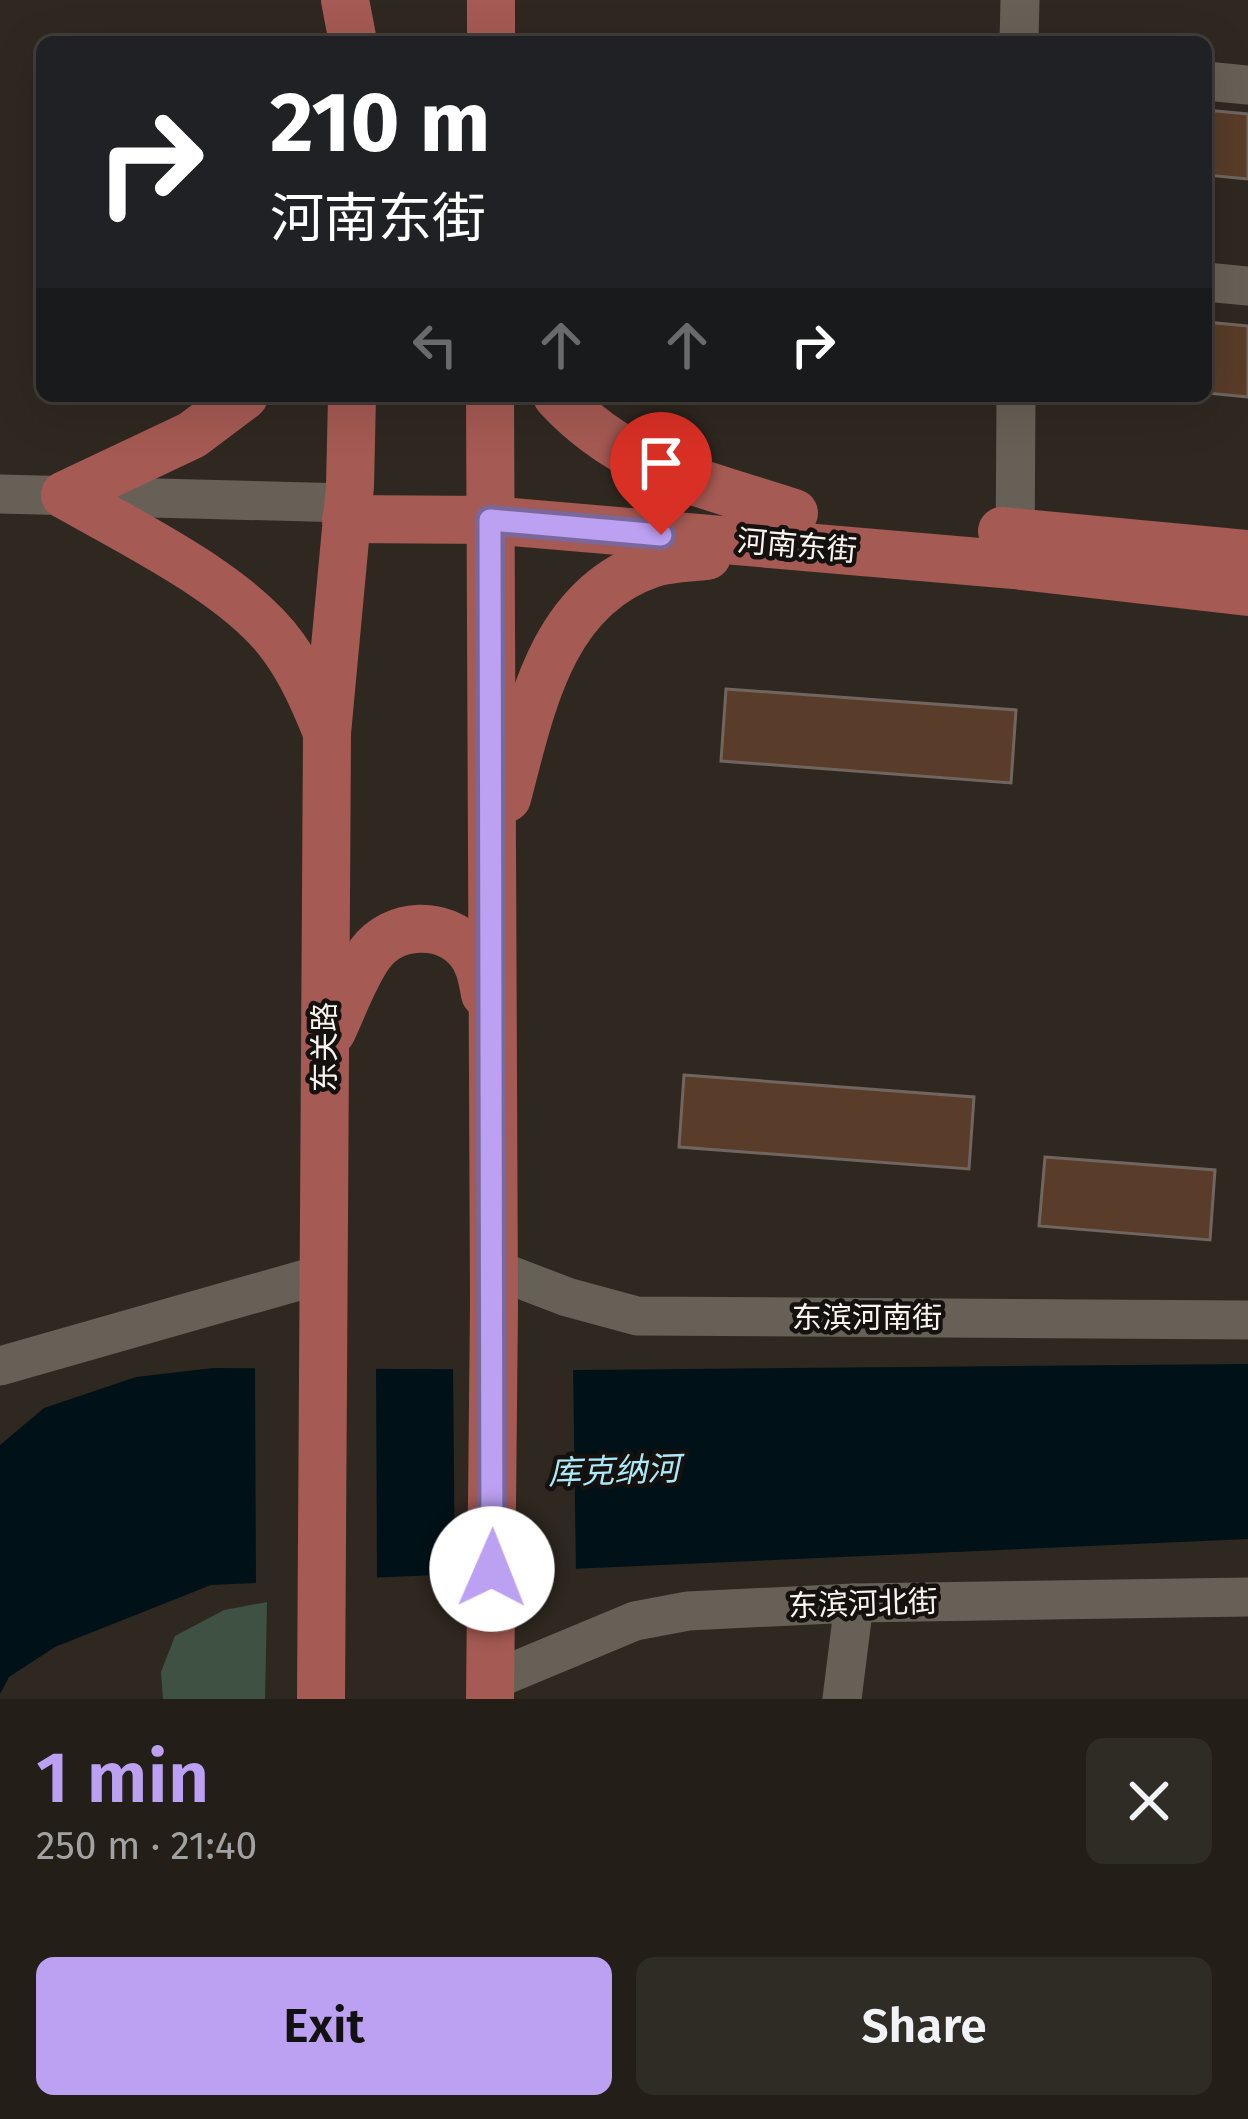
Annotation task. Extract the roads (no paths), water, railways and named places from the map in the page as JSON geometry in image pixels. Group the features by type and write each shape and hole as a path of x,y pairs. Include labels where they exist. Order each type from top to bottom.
{"main road":[{"path":"344,0 347,36"},
{"path":"65,495 192,435 236,402"},
{"name":"东关路","path":"321,1699 327,733 348,503 352,402"},
{"path":"490,402 491,1679"},
{"path":"563,402 597,435 646,465 791,529"},
{"path":"65,495 185,565 245,609 282,644 310,691 327,733"},
{"name":"河南东街","path":"348,503 490,503 1016,549 1248,554"},
{"path":"492,854 538,682 584,607 620,578 654,562 791,529"},
{"name":"河南东街","path":"1016,549 1248,592"},
{"path":"325,1046 369,955 381,942 414,928 434,929 468,948 479,964 493,1028"}],"street":[{"path":"1019,36 1020,0"},
{"path":"1212,82 1248,85"},
{"path":"1212,283 1248,286"},
{"path":"1016,402 1016,549"},
{"path":"0,494 348,503"},
{"path":"0,1366 323,1274"},
{"name":"东滨河南街","path":"494,1288 567,1298 637,1316 1248,1320"},
{"name":"东滨河北街","path":"491,1679 635,1621 688,1611 854,1603 1248,1597"},
{"path":"842,1699 854,1603"}],"water":[{"name":"库克纳河","path":"1248,1364 1248,1539 211,1585 55,1647 9,1677 0,1694 0,1445 44,1408 136,1377 213,1368"}]}
